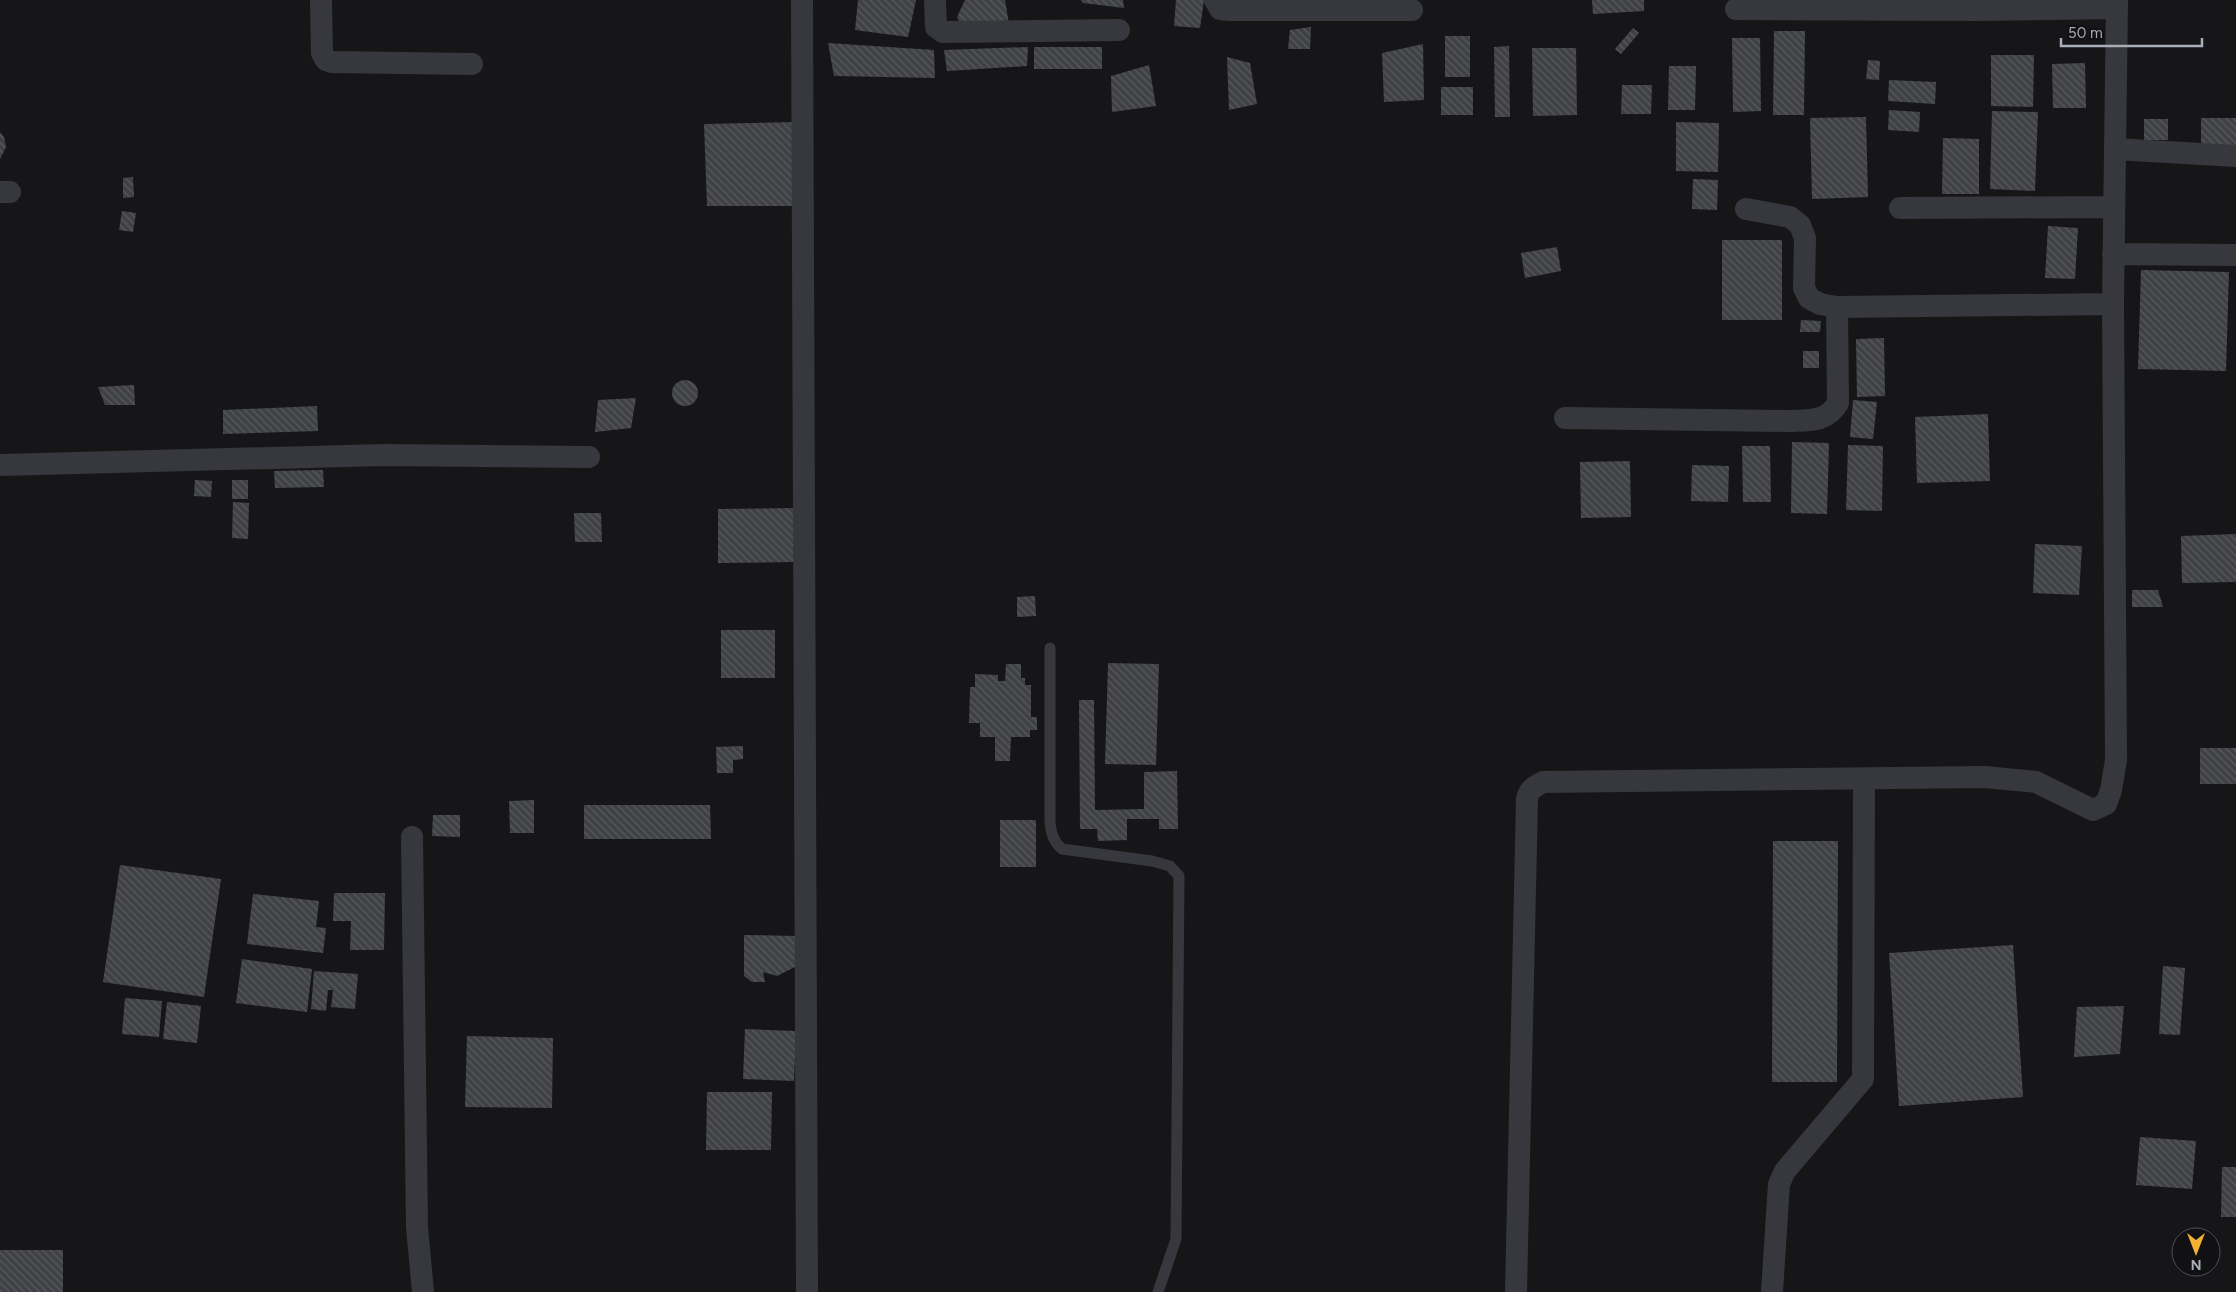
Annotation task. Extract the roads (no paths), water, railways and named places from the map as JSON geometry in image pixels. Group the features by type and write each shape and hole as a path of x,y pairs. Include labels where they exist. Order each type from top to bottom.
{"street":[{"path":"321,0 322,53 326,60 332,62 472,64"},
{"path":"802,0 807,1292"},
{"path":"935,0 936,27 942,32 1119,30"},
{"path":"1215,0 1220,8 1229,10 1412,10"},
{"path":"1516,1292 1527,799 1529,791 1543,782 1985,777 2036,782 2094,810 2106,804 2111,790 2116,760 2113,254 2117,4 1977,10 1736,9"},
{"path":"2115,149 2236,156"},
{"path":"1900,208 2114,207"},
{"path":"1746,209 1790,217 1800,225 1805,238 1804,288 1809,298 1820,304 1836,307 2113,304"},
{"path":"2113,254 2236,255"},
{"path":"1565,418 1789,421 1817,419 1832,413 1838,403 1836,307"},
{"path":"0,465 384,456 589,457"},
{"path":"1772,1292 1779,1184 1785,1171 1863,1079 1864,779"},
{"path":"412,837 417,1227 423,1292"}],"lane":[{"path":"1050,648 1050,822 1051,833 1055,843 1062,849 1152,861 1170,866 1179,876 1176,1239 1158,1292"}]}
